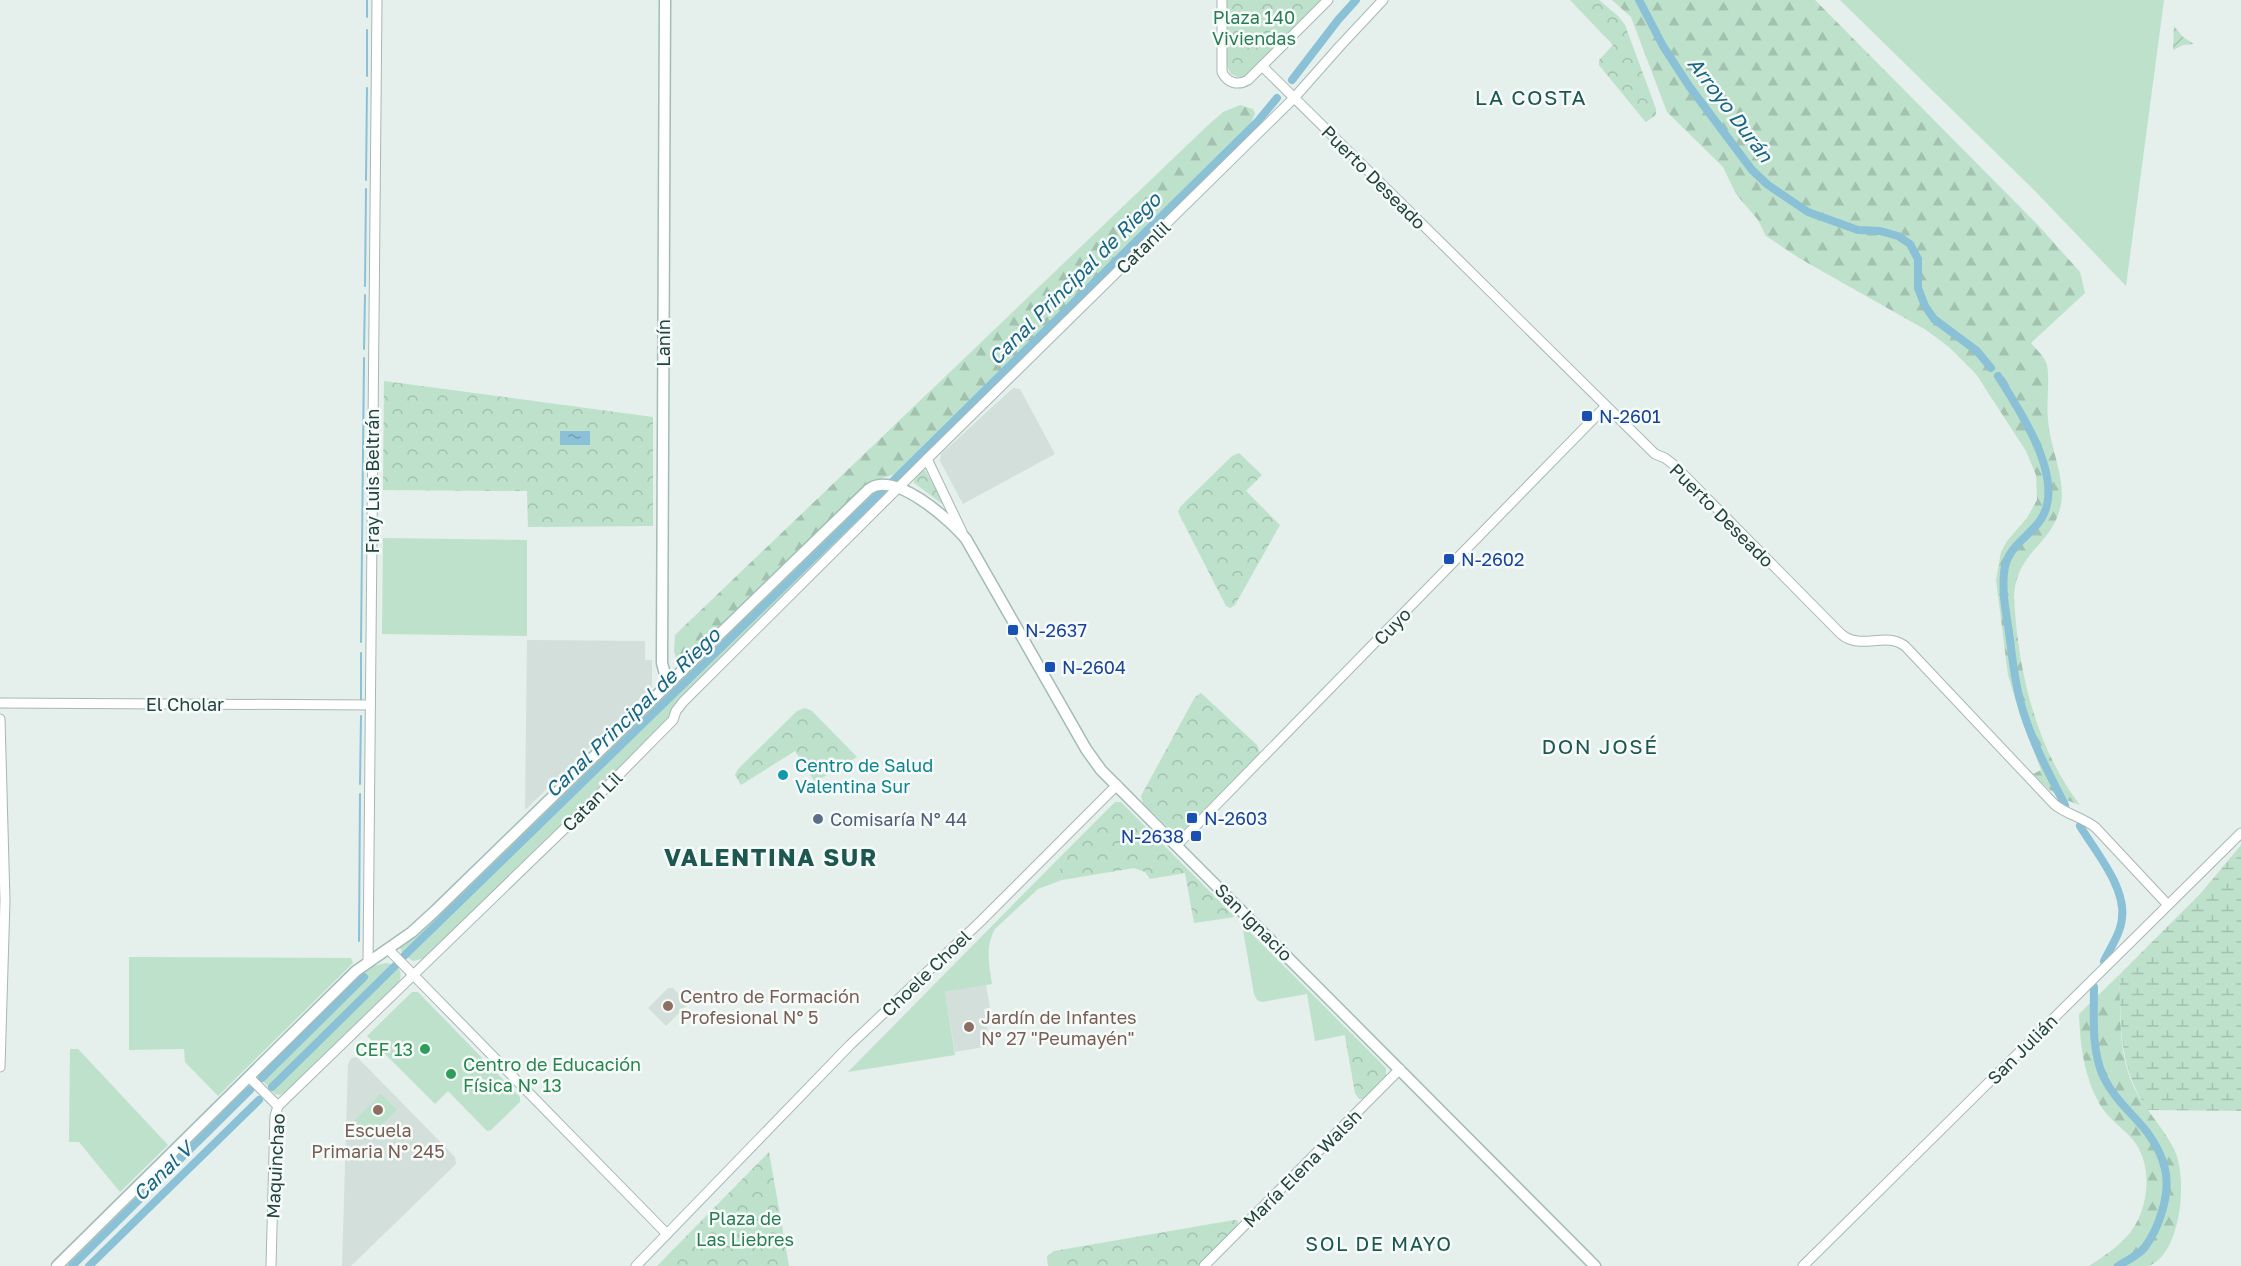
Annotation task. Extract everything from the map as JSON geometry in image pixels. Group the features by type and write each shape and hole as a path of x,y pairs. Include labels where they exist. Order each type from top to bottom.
{"main road":[{"name":"Lanín","path":"665,0 662,663 668,685"},
{"path":"57,1266 356,971 412,932 436,910 869,489 880,484 897,488"},
{"name":"San Ignacio","path":"897,488 940,512 966,539 1096,764 1594,1266"}],"street":[{"name":"Fray Luis Beltrán","path":"368,962 377,0"},
{"path":"1222,0 1222,68 1224,76 1230,82 1239,84 1244,83 1328,0"},
{"name":"Catanlil","path":"897,488 1294,98 1383,0"},
{"name":"Puerto Deseado","path":"1262,66 1655,454 1674,465 1845,638 1859,642 1892,640 1905,646 2054,804 2063,811 2084,819 2096,828 2168,905"},
{"name":"Cuyo","path":"1177,845 1606,406"},
{"name":"San Ignacio","path":"927,459 966,539"},
{"name":"Catan Lil","path":"279,1106 591,803 673,720 683,702 897,488"},
{"name":"El Cholar","path":"0,703 370,705"},
{"path":"0,719 5,901 0,1067"},
{"name":"Choele Choel","path":"636,1266 850,1045 950,951 1117,785"},
{"name":"San Julián","path":"1803,1266 2241,833"},
{"path":"388,949 667,1234"},
{"name":"María Elena Walsh","path":"1204,1266 1400,1069"},
{"name":"Maquinchao","path":"249,1077 279,1106 275,1116 271,1266"}],"shaded area":[{"path":"1013,388 1020,389 1055,454 963,504 940,461 941,454"},
{"path":"527,640 645,641 645,660 652,660 652,687 525,810"},
{"name":"Jardín de Infantes N° 27 \"Peumayén\"","path":"986,985 990,1008 984,1009 990,1046 955,1052 945,992"},
{"name":"Centro de Formación Profesional N° 5","path":"668,988 673,988 688,1004 666,1026 648,1008"},
{"name":"Escuela Primaria N° 245","path":"357,1057 455,1157 456,1164 351,1266 342,1266 348,1064 351,1058"}],"green space":[{"name":"Plaza 140 Viviendas","path":"1227,0 1322,0 1248,74 1240,78 1231,74 1227,66"},
{"path":"1570,0 1599,0 1625,25 1656,109 1656,115 1646,122 1599,65 1599,60 1613,45"},
{"path":"1612,0 1815,0 2038,225 2080,272 2085,293 2031,343 2047,365 2049,432 2062,492 2061,504 2053,526 2021,569 2014,594 2019,650 2031,705 2051,758 2080,805 2054,793 2033,774 2041,770 2021,718 2008,675 1996,580 2001,552 2007,541 2027,518 2037,500 2036,475 2026,451 1976,374 1949,347 1926,330 1799,258 1766,236 1758,220 1736,194 1723,167 1667,112 1631,17"},
{"path":"1840,0 2164,0 2126,286 2035,191"},
{"path":"2174,26 2183,37 2194,44 2183,45 2173,50"},
{"path":"1240,105 1253,109 1255,114 1251,123 896,474 864,486 688,656 681,659 676,657 675,635 1205,128 1223,112"},
{"path":"384,381 653,417 653,526 528,527 527,491 383,490"},
{"path":"1239,453 1262,475 1246,491 1280,525 1235,605 1230,608 1226,606 1178,512 1180,507 1232,456"},
{"path":"925,470 942,504 913,482 921,471"},
{"path":"876,490 883,492 883,497 666,722 425,958 413,961 402,954 400,947"},
{"path":"383,538 527,540 527,636 382,634"},
{"path":"1201,693 1257,745 1260,753 1181,833 1175,834 1143,803 1141,796 1195,697"},
{"path":"805,708 812,711 857,757 815,782 795,751 741,785 735,775 738,769 797,711"},
{"path":"1115,802 1121,802 1235,917 1194,923 1185,873 1150,879 1145,872 1134,868 1062,880 1058,859"},
{"path":"2241,845 2241,1111 2148,1110 2138,1093 2126,1061 2121,1029 2119,975 2201,893"},
{"path":"1058,859 1062,880 1038,889 995,929 989,949 992,984 945,992 955,1055 848,1072"},
{"path":"1242,924 1343,1025 1345,1035 1315,1041 1307,994 1262,1002 1257,1000"},
{"path":"129,957 351,958 353,963 218,1096 185,1062 184,1049 129,1050"},
{"path":"386,963 398,968 401,974 399,982 284,1093 275,1094 260,1078 260,1073 370,967"},
{"path":"2119,975 2125,1063 2138,1095 2174,1149 2181,1177 2181,1194 2175,1230 2169,1246 2160,1258 2149,1266 2089,1266 2129,1234 2136,1224 2145,1200 2146,1174 2140,1150 2099,1103 2086,1071 2082,1049 2079,1014"},
{"name":"Centro de Educación Física N° 13","path":"412,992 418,992 520,1097 520,1102 491,1130 487,1131 448,1091 435,1104 367,1036"},
{"path":"1343,1025 1386,1068 1386,1078 1365,1099 1359,1099 1355,1093"},
{"path":"70,1049 78,1049 168,1145 120,1192 79,1142 69,1142"},
{"path":"381,1094 397,1110 365,1141 350,1125"},
{"name":"Plaza de Las Liebres","path":"769,1152 789,1266 657,1266"},
{"path":"1238,1221 1237,1227 1198,1266 1048,1266 1047,1256 1054,1251"}],"water":[{"path":"560,431 590,431 590,445 560,445"}],"waterway":[{"path":"367,0 367,17"},
{"name":"Canal Principal de Riego","path":"1292,80 1356,0"},
{"name":"Arroyo Durán","path":"1639,0 1663,46 1689,86 1752,170 1768,185 1808,212 1858,230 1880,231 1898,236 1910,244 1918,259 1918,288 1925,306 1934,319 1977,351 1991,368"},
{"path":"367,30 367,76"},
{"path":"366,180 367,88"},
{"name":"Canal Principal de Riego","path":"893,481 1258,121 1277,98"},
{"path":"365,286 366,189"},
{"path":"364,349 365,295"},
{"path":"361,642 364,358"},
{"name":"Arroyo Durán","path":"1998,376 2029,427 2045,468 2048,488 2047,506 2039,522 2017,544 2008,557 2004,573 2004,588 2018,692 2028,727 2065,805"},
{"name":"Canal Principal de Riego","path":"404,956 882,491"},
{"path":"361,653 361,701"},
{"path":"360,784 361,716"},
{"path":"359,941 360,794"},
{"name":"Arroyo Durán","path":"2080,826 2108,870 2122,906 2120,929 2104,961"},
{"name":"Canal V","path":"272,1087 396,965"},
{"name":"Canal Principal de Riego","path":"262,1078 364,977"},
{"name":"Arroyo Durán","path":"2094,987 2094,1033 2100,1068 2113,1093 2147,1132 2155,1145 2164,1164 2166,1178 2165,1199 2150,1239 2139,1253 2118,1266"},
{"name":"Canal Principal de Riego","path":"72,1266 250,1090"},
{"name":"Canal V","path":"89,1266 259,1100"}],"place":[{"name":"N-2601","path":"1587,416"},
{"name":"N-2602","path":"1449,559"},
{"name":"N-2637","path":"1013,630"},
{"name":"N-2604","path":"1050,667"},
{"name":"Centro de Salud Valentina Sur","path":"783,775"},
{"name":"N-2603","path":"1192,818"},
{"name":"Comisaría N° 44","path":"818,819"},
{"name":"N-2638","path":"1196,836"},
{"name":"Centro de Formación Profesional N° 5","path":"668,1006"},
{"name":"Jardín de Infantes N° 27 \"Peumayén\"","path":"969,1027"},
{"name":"CEF 13","path":"425,1049"},
{"name":"Centro de Educación Física N° 13","path":"451,1074"},
{"name":"Escuela Primaria N° 245","path":"378,1110"}],"district":[{"name":"LA COSTA","path":"1531,97"},
{"name":"DON JOSÉ","path":"1600,746"},
{"name":"VALENTINA SUR","path":"771,856"},
{"name":"SOL DE MAYO","path":"1379,1243"}]}
